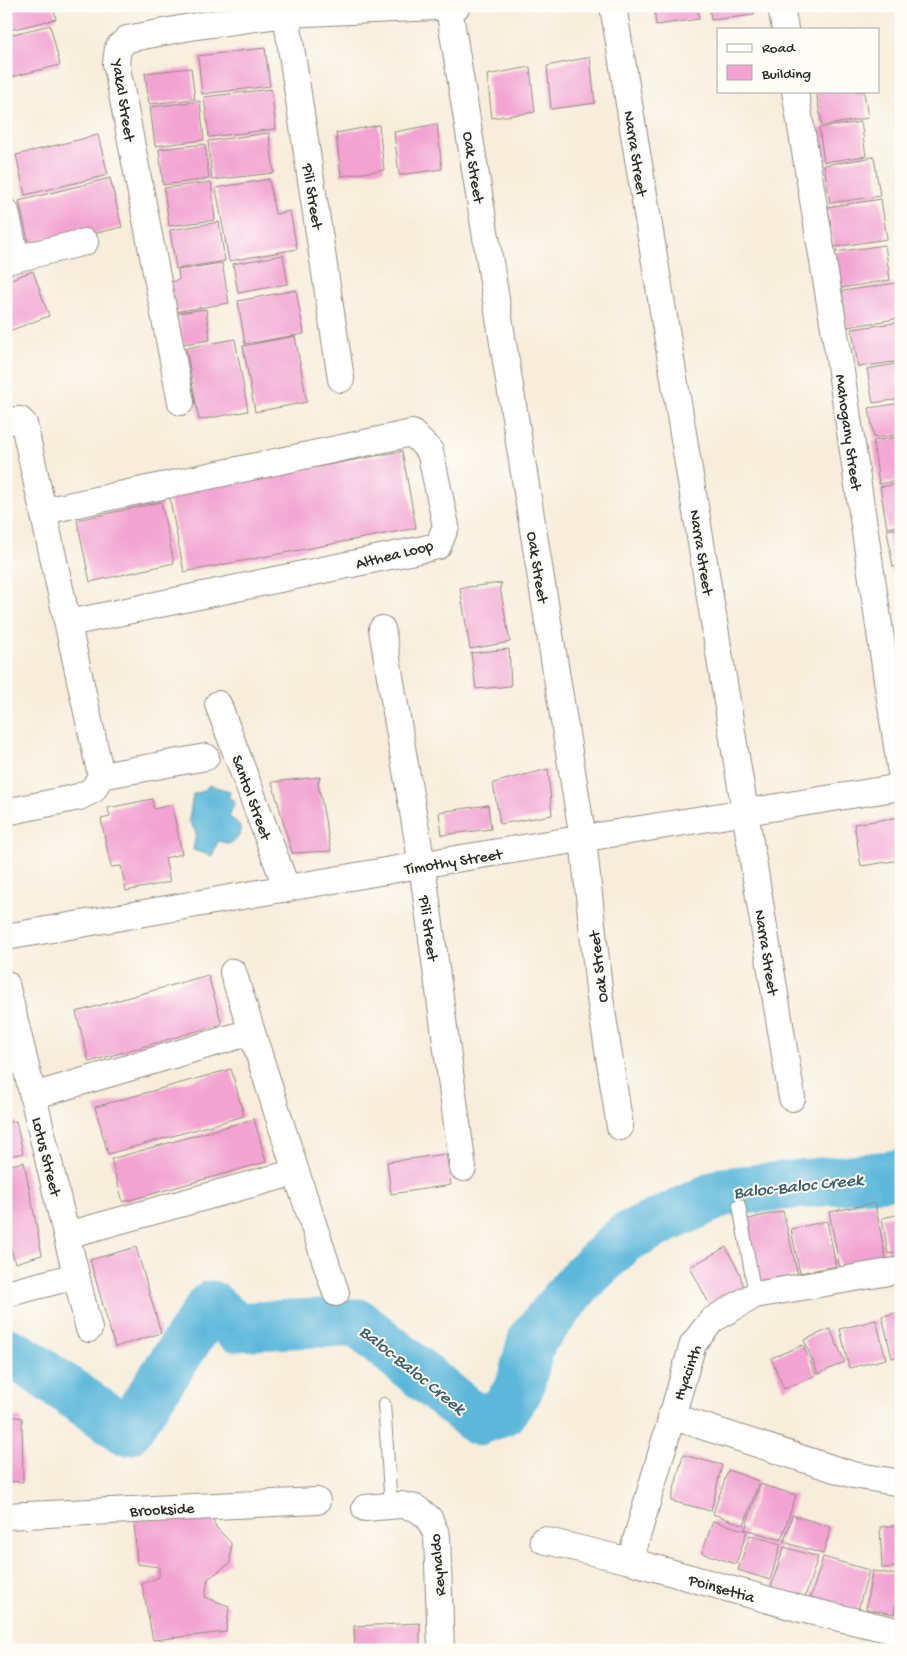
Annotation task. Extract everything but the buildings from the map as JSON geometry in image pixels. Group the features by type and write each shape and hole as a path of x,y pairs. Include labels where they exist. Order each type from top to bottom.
{"street":[{"name":"Narra Street","path":"613,6 792,1098"},
{"path":"781,6 785,28"},
{"name":"Yakal Street","path":"181,402 116,63 118,48 127,39 196,26 286,14 453,7"},
{"name":"Oak Street","path":"453,7 583,839 600,998 620,1127"},
{"name":"Pili Street","path":"286,14 341,379"},
{"name":"Mahogany Street","path":"795,92 839,358 901,773"},
{"path":"6,212 11,260 85,242"},
{"path":"6,812 79,797 93,790 101,776 24,424 20,420 10,420"},
{"name":"Althea Loop","path":"44,511 412,433 430,451 446,526 438,546 69,623"},
{"name":"Pili Street","path":"382,629 422,865 463,1168"},
{"name":"Santol Street","path":"218,704 287,889"},
{"path":"101,776 206,757"},
{"name":"Timothy Street","path":"6,937 422,865 901,787"},
{"path":"233,972 250,1032 336,1293"},
{"name":"Lotus Street","path":"6,984 89,1329"},
{"path":"33,1096 250,1032"},
{"path":"67,1235 296,1172"},
{"name":"Hyacinth","path":"630,1561 693,1344 712,1320 755,1295 901,1270"},
{"path":"6,1294 76,1276"},
{"path":"671,1416 854,1475 901,1483"},
{"name":"Brookside","path":"6,1516 317,1501"},
{"name":"Reynaldo","path":"365,1508 401,1505 416,1508 429,1518 437,1536 441,1650"},
{"name":"Poinsettia","path":"543,1540 630,1561 801,1609 901,1632"}],"lane":[{"path":"739,1205 755,1295"},
{"path":"384,1404 391,1506"}],"water":[{"path":"209,785 230,791 229,798 235,801 229,817 238,824 241,830 238,837 229,844 218,841 212,856 193,850 196,833 189,820 193,794 204,791"}],"waterway":[{"name":"Baloc-Baloc Creek","path":"6,1351 19,1357 127,1431 211,1305 236,1327 312,1323 358,1323 478,1421 503,1411 519,1389 532,1340 579,1282 625,1238 723,1192 901,1174"}]}
